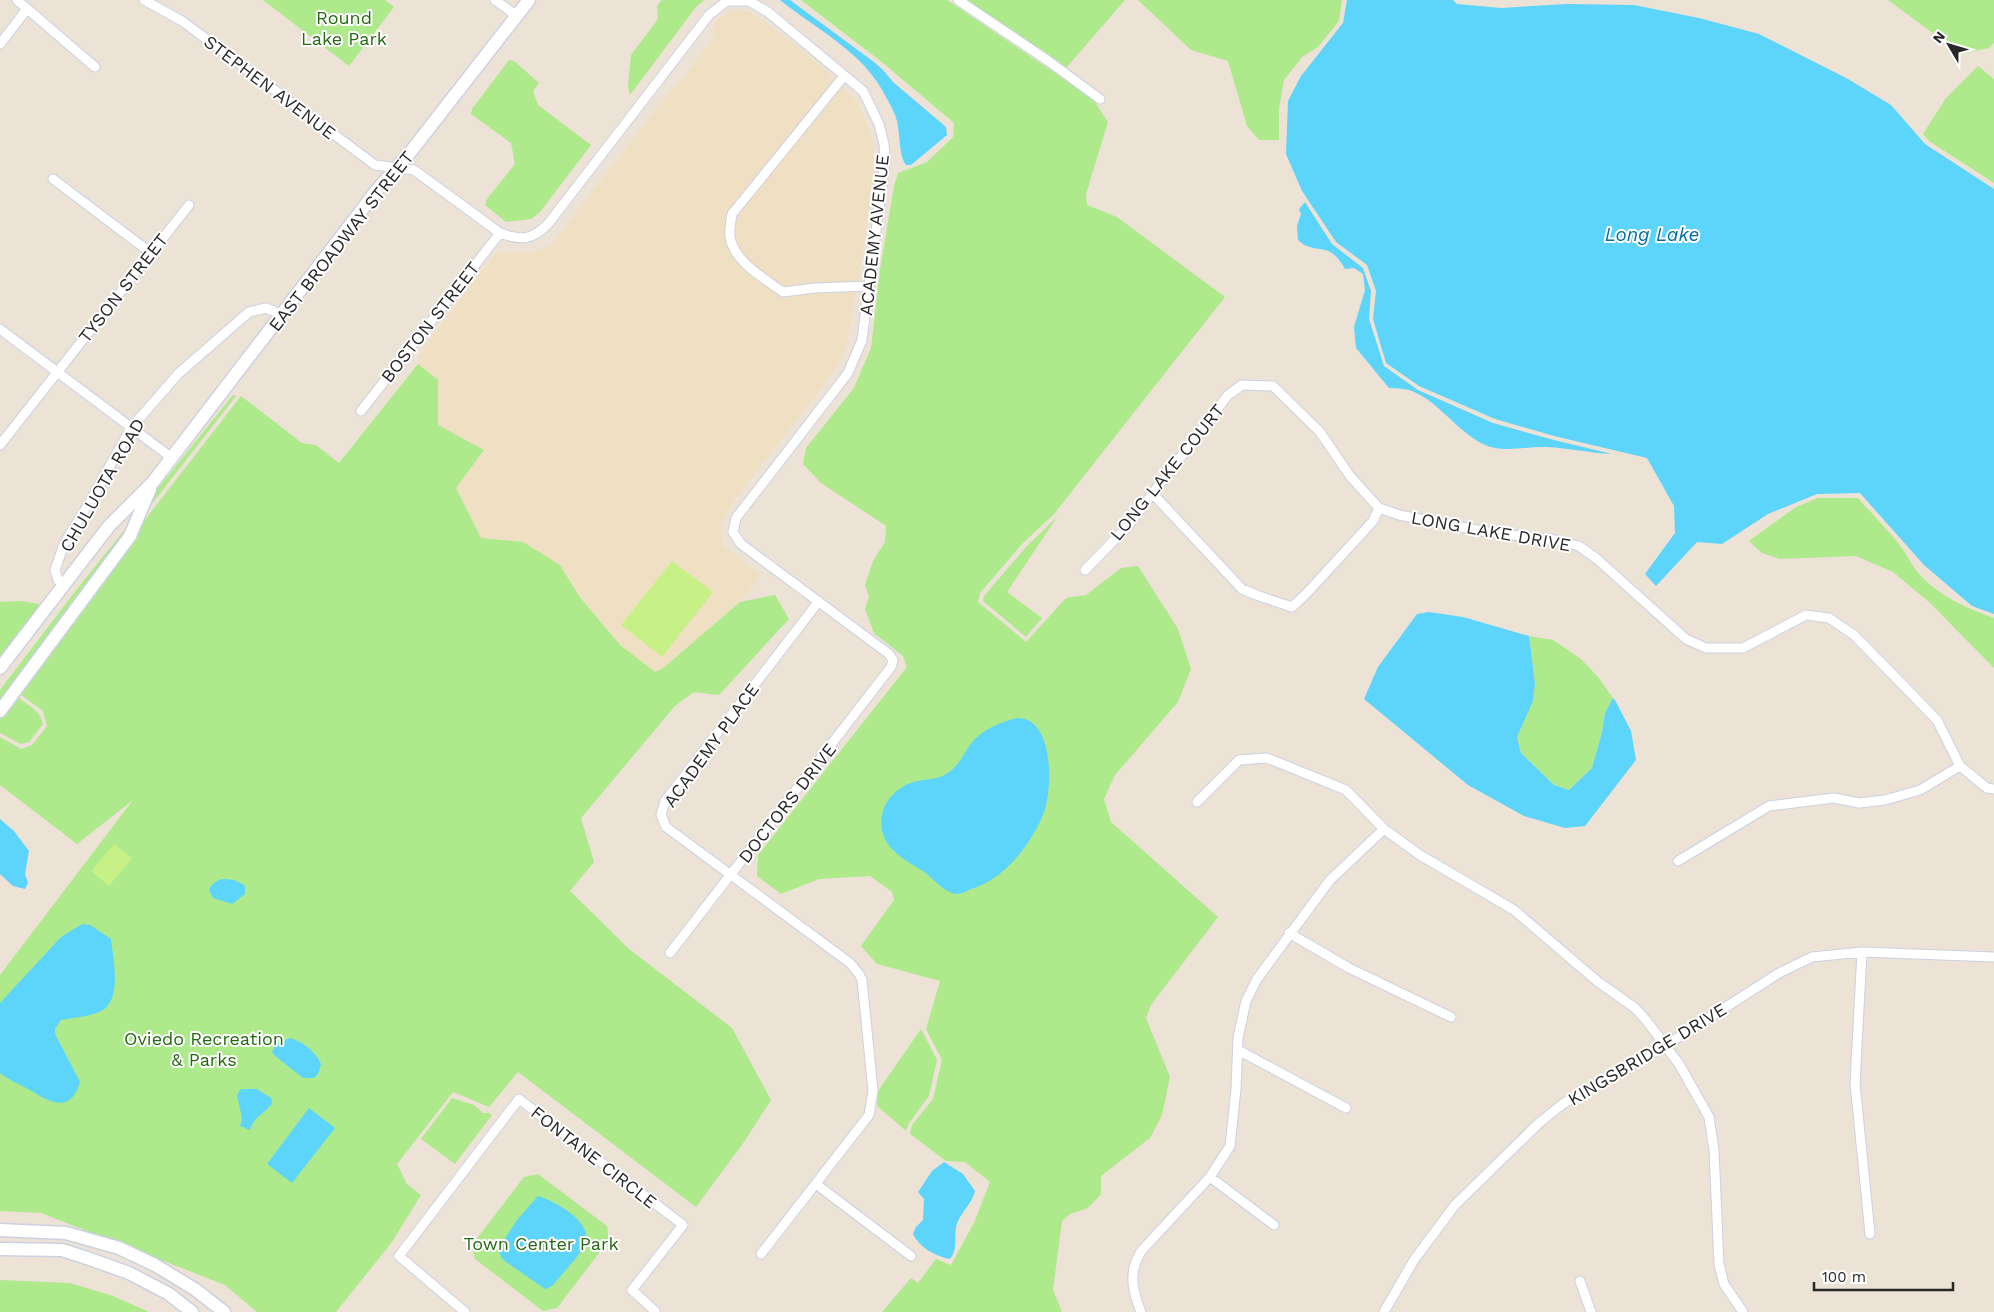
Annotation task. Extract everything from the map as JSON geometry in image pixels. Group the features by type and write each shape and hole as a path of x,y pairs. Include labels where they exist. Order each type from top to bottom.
{"main road":[{"name":"EAST BROADWAY STREET","path":"0,668 109,526 153,482 372,198 412,150 529,0"},
{"name":"EAST BROADWAY STREET","path":"0,711 130,536 153,482"},
{"path":"0,1230 66,1233 119,1248 155,1265 196,1290 224,1312"},
{"path":"0,1248 62,1250 87,1258 130,1273 168,1294 192,1312"}],"street":[{"path":"17,0 95,67"},
{"name":"STEPHEN AVENUE","path":"144,0 182,21 375,165 396,168"},
{"path":"495,0 517,16"},
{"path":"958,0 1047,60 1100,99"},
{"name":"ACADEMY AVENUE","path":"396,168 414,170 500,233 514,238 528,238 540,233 709,15 727,1 748,1 768,12 863,91 879,124 884,144 885,160 862,340 848,374 736,518 733,532 741,544 819,601"},
{"path":"0,44 28,9"},
{"path":"844,76 732,214 730,235 734,250 755,272 783,292 869,286"},
{"path":"53,179 151,253"},
{"name":"TYSON STREET","path":"0,444 189,205"},
{"name":"BOSTON STREET","path":"361,411 500,233"},
{"name":"CHULUOTA ROAD","path":"64,585 58,580 55,570 64,544 131,428 178,374 250,312 266,308 283,315"},
{"path":"0,329 172,458"},
{"name":"LONG LAKE COURT","path":"1085,570 1126,527 1153,494 1228,395 1242,385 1254,385"},
{"name":"LONG LAKE DRIVE","path":"1254,385 1273,386 1320,432 1350,476 1379,508 1399,515 1477,530 1555,540 1579,546 1597,559 1686,639 1706,648 1743,648 1806,615 1829,618 1854,635 1937,720 1960,766 1987,788 1994,789"},
{"path":"1153,494 1242,589 1292,607 1373,521 1379,508"},
{"name":"DOCTORS DRIVE","path":"761,1254 869,1115 872,1105 873,1091 862,980 859,974 850,964 731,876 891,667 893,660 889,654 819,601"},
{"name":"ACADEMY PLACE","path":"731,876 666,827 661,815 665,801 819,601"},
{"path":"1197,802 1239,760 1267,758 1346,790 1384,829 1420,855 1514,910 1591,976 1635,1008 1679,1064 1709,1117 1714,1150 1720,1264 1724,1284 1742,1312"},
{"path":"1678,861 1769,806 1834,798 1859,802 1885,800 1920,790 1960,766"},
{"path":"1142,1312 1134,1295 1135,1261 1142,1250 1210,1177 1230,1146 1238,1038 1246,1002 1257,979 1289,933 1330,880 1384,829"},
{"path":"670,953 731,876"},
{"path":"1289,933 1349,968 1451,1017"},
{"path":"1862,952 1855,1083 1870,1234"},
{"name":"KINGSBRIDGE DRIVE","path":"1384,1312 1414,1260 1454,1205 1514,1146 1564,1103 1665,1046 1779,973 1812,957 1862,952 1994,957"},
{"path":"1238,1050 1346,1108"},
{"name":"FONTANE CIRCLE","path":"464,1312 398,1256 520,1100 683,1226 632,1290 654,1312"},
{"path":"1210,1177 1274,1225"},
{"path":"816,1184 911,1256"},
{"path":"1580,1281 1591,1312"}],"shaded area":[{"path":"738,10 752,13 781,34 822,67 855,100 863,113 869,129 873,148 874,169 860,270 845,352 839,364 813,399 730,506 722,525 721,540 723,546 761,575 740,602 662,669 655,672 620,645 579,596 560,565 523,542 481,538 456,488 484,450 438,425 438,380 418,364 419,356 497,252 532,252 542,250 552,244 677,82 684,78 714,36 713,27 718,20 728,12"}],"green space":[{"name":"Round Lake Park","path":"263,0 385,0 394,7 349,66"},
{"path":"662,0 704,0 696,7 630,95 628,86 631,55 658,19 657,6"},
{"path":"801,0 947,0 1092,98 1108,122 1086,194 1087,205 1117,217 1225,297 1054,514 1022,544 980,593 978,602 1026,642 1066,598 1086,595 1121,568 1138,566 1178,629 1191,669 1178,702 1115,775 1104,799 1111,822 1218,917 1151,1005 1146,1018 1170,1077 1162,1115 1150,1138 1101,1176 1101,1194 1088,1208 1070,1214 1062,1221 1053,1290 1062,1312 882,1312 911,1278 918,1283 936,1259 951,1265 974,1223 990,1182 965,1162 946,1161 910,1134 912,1125 933,1099 942,1060 926,1029 940,981 877,964 861,946 894,900 892,892 870,876 819,879 781,894 757,876 758,855 907,667 903,656 874,633 865,609 869,597 865,585 873,561 885,542 886,526 821,483 803,464 806,448 854,388 871,348 880,270 894,186 898,173 927,162 953,137 954,123 883,63"},
{"path":"966,0 1125,0 1066,68"},
{"path":"1138,0 1342,0 1339,21 1318,47 1302,57 1284,80 1279,109 1279,140 1259,140 1247,126 1228,61 1191,50"},
{"path":"1888,0 1994,0 1994,43 1989,48 1961,54"},
{"path":"509,60 514,61 539,83 533,91 538,105 591,145 540,212 531,219 506,222 485,205 487,199 515,164 511,143 471,114 472,109"},
{"path":"1978,66 1994,79 1994,183 1929,141 1923,134 1946,98"},
{"name":"Oviedo Recreation & Parks","path":"418,364 438,380 438,425 484,450 456,488 481,538 523,542 560,565 579,596 620,645 655,672 662,669 740,602 775,595 789,619 719,695 694,692 675,706 581,818 594,862 570,891 629,949 732,1028 771,1100 744,1142 696,1207 518,1072 489,1107 453,1092 397,1164 407,1184 421,1195 392,1242 336,1312 257,1312 225,1285 41,1213 0,1211 0,975 133,800 77,844 0,785 0,737 21,749 32,745 47,726 43,711 20,694 16,686 241,396 302,443 316,445 339,463"},
{"path":"233,395 236,396 12,683 15,693 35,709 43,724 29,742 21,744 0,733 0,690 77,589"},
{"path":"1818,498 1858,498 1899,544 1921,576 1955,602 1994,618 1994,668 1930,603 1893,572 1856,556 1780,559 1762,553 1749,541 1796,507"},
{"path":"1057,517 1007,592 1042,618 1026,637 983,601 984,596 1026,547"},
{"path":"672,561 713,592 662,657 621,625"},
{"path":"21,601 51,606 0,672 0,602"},
{"path":"1529,636 1553,640 1581,659 1598,677 1613,698 1605,713 1592,768 1569,790 1554,785 1521,753 1517,737 1533,700 1535,683"},
{"path":"114,844 132,858 109,886 91,871"},
{"path":"921,1029 937,1060 929,1096 909,1123 906,1131 877,1106 878,1091"},
{"path":"452,1098 474,1105 483,1113 492,1115 455,1164 421,1139"},
{"name":"Town Center Park","path":"538,1174 607,1226 609,1240 557,1308 543,1311 475,1259 472,1245 524,1177"},
{"path":"0,1280 70,1283 113,1296 149,1312 0,1312"}],"water":[{"path":"780,0 790,0 874,62 893,82 946,127 947,135 911,165 906,165 901,151 896,118 877,81 866,67 839,43"},
{"name":"Long Lake","path":"1347,0 1453,0 1457,4 1501,8 1566,4 1634,5 1699,18 1759,34 1848,79 1891,105 1925,144 1994,189 1994,614 1972,606 1924,565 1860,493 1817,494 1768,514 1722,544 1697,542 1656,586 1645,574 1675,533 1674,506 1647,458 1554,436 1495,419 1419,386 1386,363 1373,319 1376,291 1367,265 1336,242 1302,191 1286,154 1288,101 1301,76 1343,23"},
{"path":"1305,202 1332,244 1363,268 1371,291 1369,319 1384,366 1418,390 1493,423 1612,454 1547,447 1498,449 1491,447 1465,432 1422,396 1409,390 1389,388 1356,348 1354,327 1365,290 1363,274 1354,268 1345,269 1333,254 1304,245 1298,240 1297,226 1301,214 1299,209"},
{"path":"1429,612 1463,617 1529,636 1535,683 1533,701 1517,737 1521,753 1554,785 1569,790 1592,768 1605,713 1613,698 1615,700 1631,731 1636,760 1585,826 1565,828 1524,816 1468,785 1364,699 1378,667 1417,614"},
{"path":"1017,718 1029,721 1038,730 1045,742 1049,774 1043,815 1031,838 1005,869 983,884 960,894 952,893 897,854 891,847 882,832 881,822 884,807 892,795 904,786 913,782 944,776 957,765 974,740 984,732 1005,721"},
{"path":"0,819 14,831 29,851 25,874 28,883 25,889 13,886 0,874"},
{"path":"222,879 234,880 242,884 245,886 245,894 232,904 213,898 209,890 214,883"},
{"path":"82,924 90,925 111,939 115,977 113,997 103,1010 61,1020 55,1029 55,1034 80,1082 71,1099 58,1103 44,1098 0,1073 0,1003 61,937"},
{"path":"290,1038 308,1048 319,1060 321,1064 318,1074 314,1078 303,1078 272,1052 276,1044"},
{"path":"241,1089 257,1089 271,1098 272,1103 254,1121 250,1130 240,1126 242,1118 237,1095"},
{"path":"309,1108 335,1128 292,1183 267,1164"},
{"path":"944,1162 963,1174 975,1191 956,1227 955,1247 950,1259 928,1251 913,1234 916,1227 923,1220 924,1199 918,1192 932,1171"},
{"path":"538,1196 553,1202 571,1213 584,1228 587,1236 586,1244 581,1252 552,1286 545,1289 502,1259 498,1249 517,1220"}]}
